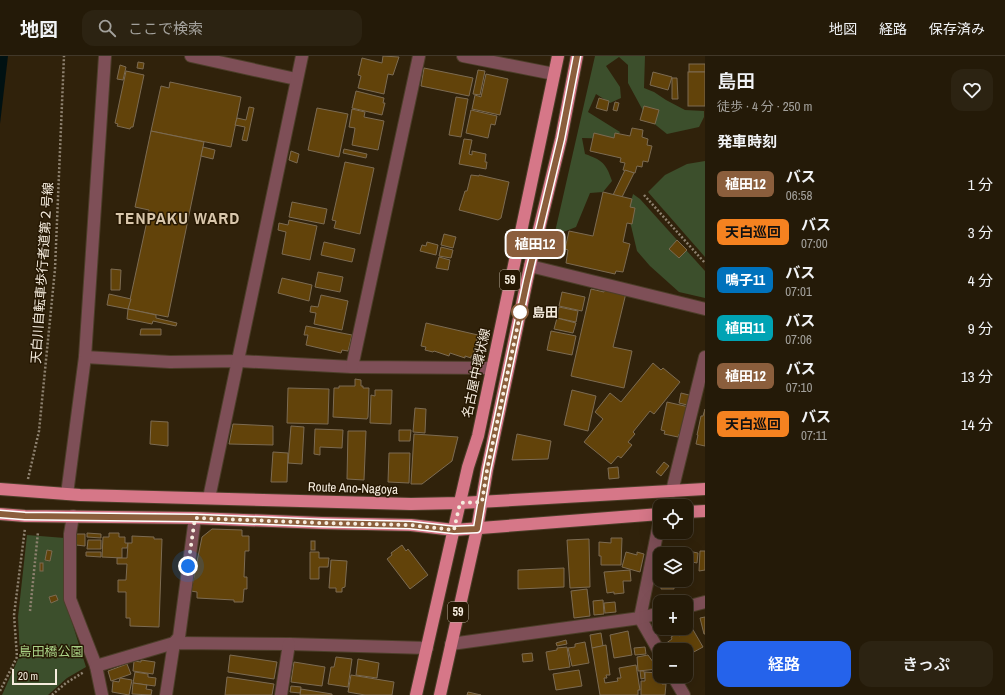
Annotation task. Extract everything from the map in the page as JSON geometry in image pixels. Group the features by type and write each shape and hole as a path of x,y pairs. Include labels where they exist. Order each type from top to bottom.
{"main road":[{"name":"名古屋中環状線","path":"416,695 468,467 478,436 491,368 558,56"},
{"name":"59","path":"440,695 477,529 487,470 530,266 561,139 577,56"},
{"name":"Route Ano-Nagoya","path":"4,489 66,494 411,504 482,502 705,489"},
{"path":"693,512 705,511"},
{"path":"4,514 25,516 195,518 410,525 454,530 653,515"}],"street":[{"path":"66,494 85,357 105,56"},
{"path":"191,56 296,78"},
{"path":"209,498 239,361 296,78 302,56"},
{"path":"352,367 419,56"},
{"path":"463,56 554,74"},
{"path":"530,266 705,309"},
{"path":"85,357 170,362 239,361 352,367 491,368"},
{"path":"672,491 705,357"},
{"path":"73,516 70,534 70,599 96,666 102,695"},
{"path":"166,695 174,643 179,637 195,518"},
{"path":"654,643 640,618 656,539"},
{"path":"693,605 705,602"},
{"path":"451,644 640,618 653,615"},
{"path":"96,666 174,643 290,644 427,648"},
{"path":"281,695 290,644"},
{"path":"677,683 684,695"}],"path":[{"name":"天白川自転車歩行者道第２号線","path":"25,491 39,431 55,269 64,56"},
{"path":"644,195 705,263"},
{"path":"0,691 17,657 14,615 25,531 25,516"},
{"path":"30,611 38,532"},
{"path":"52,695 66,683 96,666"}],"green space":[{"path":"595,56 645,56 644,88 654,92 685,110 704,111 704,117 699,127 667,134 647,118 628,83 628,65 619,57 606,66 620,87 621,98 610,103 596,94 588,112 620,132 616,139 582,138 585,154 596,158 603,163 608,170 612,181 603,192 590,193 576,227 566,231 555,232"},
{"path":"705,161 705,257 648,192 665,175 687,164"},
{"path":"633,194 640,199 705,271 705,298 679,292 650,266 637,251 628,213"},
{"name":"島田橋公園","path":"27,535 65,538 65,600 86,667 67,678 48,695 2,695 20,655 18,617"}],"shaded area":[{"path":"0,56 8,56 0,124"}],"building":[{"path":"383,56 399,57 393,75 388,74 384,94 358,88 361,76 358,75 362,58 382,63"},
{"path":"138,62 144,63 143,69 137,68"},
{"path":"689,64 705,64 705,72 689,72"},
{"path":"120,65 126,67 123,80 117,79"},
{"path":"424,68 473,78 469,96 421,86"},
{"path":"478,70 485,71 480,95 473,94"},
{"path":"126,71 144,75 133,127 130,129 117,126 118,124 115,123"},
{"path":"653,72 672,77 668,90 650,85"},
{"path":"688,72 705,72 705,106 688,106"},
{"path":"486,74 508,79 500,115 472,109 475,95 481,97"},
{"path":"672,78 677,78 678,99 672,99"},
{"path":"170,82 241,97 231,147 151,131 161,86 169,88"},
{"path":"356,91 384,98 383,103 385,103 382,115 352,108"},
{"path":"456,97 468,99 461,137 449,135"},
{"path":"599,98 609,101 607,111 596,108"},
{"path":"615,102 619,103 617,111 613,110"},
{"path":"644,106 659,110 655,124 640,120"},
{"path":"249,107 254,108 247,141 242,140 245,127 235,125 237,118 246,120"},
{"path":"317,108 348,114 339,157 308,150"},
{"path":"352,109 365,112 364,117 384,121 378,150 352,145 355,128 349,127"},
{"path":"471,110 497,116 495,125 491,124 488,138 466,133"},
{"path":"632,128 643,130 642,137 648,139 647,145 652,146 648,162 643,161 642,167 637,166 635,173 623,170 625,163 620,162 621,158 590,151 594,133 614,138 615,133 630,136"},
{"path":"151,131 204,142 168,317 128,309 147,221 144,221 144,217 148,218 149,210 135,207"},
{"path":"464,139 472,140 469,154 472,155 472,151 486,154 486,169 459,164"},
{"path":"203,147 215,150 213,159 201,156"},
{"path":"344,149 367,154 366,158 343,153"},
{"path":"291,151 299,154 297,163 289,160"},
{"path":"345,162 374,168 360,234 334,228 336,221 332,220"},
{"path":"625,170 634,173 622,197 613,195"},
{"path":"471,175 479,175 509,182 501,218 498,220 459,210 465,191 467,191"},
{"path":"603,192 632,199 630,207 635,208 632,224 627,223 623,242 630,244 623,272 616,271 615,274 566,263 568,250 565,249 569,231 593,236"},
{"path":"292,202 327,209 324,224 289,217"},
{"path":"289,220 317,226 310,260 282,254 286,232 278,230 279,223 288,225"},
{"path":"444,234 456,237 453,248 441,245"},
{"path":"677,240 687,250 679,258 669,249"},
{"path":"324,242 355,249 352,262 321,255"},
{"path":"427,242 438,245 436,255 420,251 422,245 426,246"},
{"path":"441,247 453,250 451,258 439,256"},
{"path":"439,257 450,260 448,270 436,268"},
{"path":"111,269 121,270 120,290 111,290"},
{"path":"318,272 343,277 340,292 315,287"},
{"path":"282,278 312,285 309,301 278,293"},
{"path":"605,288 626,293 613,347 632,351 624,388 571,376 591,289 604,292"},
{"path":"562,292 585,297 582,311 559,306"},
{"path":"109,294 131,299 128,309 107,305"},
{"path":"321,295 348,301 342,330 314,324 316,313 310,312 311,306 318,307"},
{"path":"559,307 578,311 576,322 557,318"},
{"path":"128,309 156,315 156,318 177,323 176,326 153,321 152,324 127,319"},
{"path":"557,318 576,323 573,333 554,329"},
{"path":"426,323 478,335 473,356 471,356 471,358 465,356 465,358 450,353 449,356 434,351 425,350 426,347 421,346"},
{"path":"306,326 352,335 348,351 342,350 341,353 306,345 308,335 304,335"},
{"path":"141,329 161,329 161,335 140,335"},
{"path":"551,331 576,336 572,355 547,350"},
{"path":"653,363 661,370 663,368 680,382 654,414 650,411 633,432 635,434 628,442 632,445 621,458 618,456 611,464 584,442 603,419 595,412 610,393 621,402"},
{"path":"355,379 361,380 361,386 363,386 363,388 369,388 367,419 333,417 334,388 339,388 339,386 355,386"},
{"path":"288,388 329,389 328,424 287,423"},
{"path":"375,390 392,390 391,424 370,423 371,395 375,396"},
{"path":"572,390 596,396 588,431 564,425"},
{"path":"681,393 693,396 691,406 679,403"},
{"path":"667,402 689,407 683,435 679,434 678,437 664,434 665,431 661,430"},
{"path":"415,408 426,409 425,433 413,432"},
{"path":"705,409 705,446 696,444 701,416 703,416"},
{"path":"151,421 168,422 168,446 150,444"},
{"path":"233,424 273,426 273,445 229,444"},
{"path":"291,426 304,427 302,464 288,463"},
{"path":"315,429 343,430 342,448 320,447 320,455 314,454"},
{"path":"399,430 411,430 410,441 399,441"},
{"path":"348,431 366,431 364,480 347,479"},
{"path":"414,434 458,437 452,461 422,484 411,484"},
{"path":"517,434 551,441 548,459 512,460"},
{"path":"273,452 288,453 287,482 271,482"},
{"path":"389,453 410,453 409,483 388,482"},
{"path":"664,462 669,466 661,476 656,472"},
{"path":"618,467 619,478 609,479 608,468"},
{"path":"212,529 242,530 242,536 249,536 249,551 245,551 244,577 247,577 247,589 244,589 243,602 234,602 234,600 197,598 197,592 191,591 202,537"},
{"path":"87,533 101,534 101,538 87,537"},
{"path":"109,533 119,533 119,537 125,537 125,543 128,543 127,548 122,548 122,558 102,557 103,537 109,537"},
{"path":"76,534 85,534 85,546 76,545"},
{"path":"132,536 162,539 159,627 130,626 130,618 126,618 126,592 118,592 118,580 126,580 127,564 117,564 117,558 127,558 128,543 132,543"},
{"path":"611,538 622,538 621,565 601,565 601,556 599,556 599,542 611,543"},
{"path":"589,539 590,587 570,588 567,540"},
{"path":"88,540 101,540 101,549 87,549"},
{"path":"311,541 315,541 315,550 311,550"},
{"path":"402,545 406,551 408,549 428,575 410,589 387,559 392,555 391,553"},
{"path":"47,550 52,551 50,561 45,560"},
{"path":"700,551 705,551 705,570 699,571"},
{"path":"86,552 101,552 101,557 86,556"},
{"path":"310,552 319,552 319,558 329,558 328,567 319,567 319,579 310,579"},
{"path":"626,552 637,555 637,552 644,554 640,572 622,567"},
{"path":"693,552 698,553 697,563 693,562"},
{"path":"331,560 347,561 345,587 342,588 342,592 336,592 336,588 329,588"},
{"path":"40,563 43,563 43,571 40,571"},
{"path":"564,568 564,587 518,589 518,570"},
{"path":"630,570 631,581 623,581 624,593 607,593 604,572"},
{"path":"661,587 674,587 674,589 661,589"},
{"path":"587,589 590,616 574,618 571,591"},
{"path":"56,595 58,600 51,603 49,597"},
{"path":"603,600 604,614 594,615 593,601"},
{"path":"615,602 616,612 605,613 604,603"},
{"path":"705,617 705,634 704,634 700,618"},
{"path":"693,630 703,647 693,652 693,643 666,643 674,635 693,635"},
{"path":"628,631 632,655 614,658 610,635"},
{"path":"601,633 603,646 592,648 590,635"},
{"path":"566,640 567,644 557,646 556,643"},
{"path":"585,642 589,663 572,666 568,648 575,647 575,644"},
{"path":"606,645 610,675 606,675 607,678 604,678 605,683 618,681 617,678 621,678 619,668 636,665 640,690 638,690 638,695 600,695 592,648"},
{"path":"567,647 570,667 549,670 546,652 557,650 557,648"},
{"path":"645,647 646,654 635,655 634,648"},
{"path":"532,653 533,661 523,662 522,654"},
{"path":"230,655 277,662 274,679 228,672"},
{"path":"648,655 653,662 653,670 638,671 637,657"},
{"path":"336,657 352,659 348,687 328,684 331,667 334,667"},
{"path":"358,659 379,663 377,678 356,675"},
{"path":"141,660 155,662 153,674 133,671 134,661 141,662"},
{"path":"294,662 325,667 322,686 291,682"},
{"path":"127,664 131,674 111,681 108,671"},
{"path":"579,670 582,686 556,690 553,674"},
{"path":"640,671 644,671 645,678 641,679"},
{"path":"135,672 148,674 148,677 156,678 155,686 133,683"},
{"path":"645,672 653,673 653,683 666,684 665,695 641,695 641,681 645,681"},
{"path":"351,675 394,682 392,695 365,695 348,692"},
{"path":"227,677 274,684 272,695 225,695"},
{"path":"120,678 132,680 129,695 112,692 113,681 119,682"},
{"path":"133,683 147,685 146,689 152,690 151,695 132,694"},
{"path":"291,686 301,687 300,693 290,692"},
{"path":"301,689 332,694 332,695 300,695"},
{"path":"468,692 481,695 467,695"}],"bus line":[{"name":"植田12","path":"0,514 25,516 195,518 410,525 454,530 477,529 487,470 530,266 561,139 577,56"}],"place":[{"name":"島田","path":"520,312"}],"district":[{"name":"TENPAKU WARD","path":"178,217"}],"route":[{"path":"188,566 195,518 410,525 454,530 460,503 482,502 487,470 521,310 520,312"}]}
